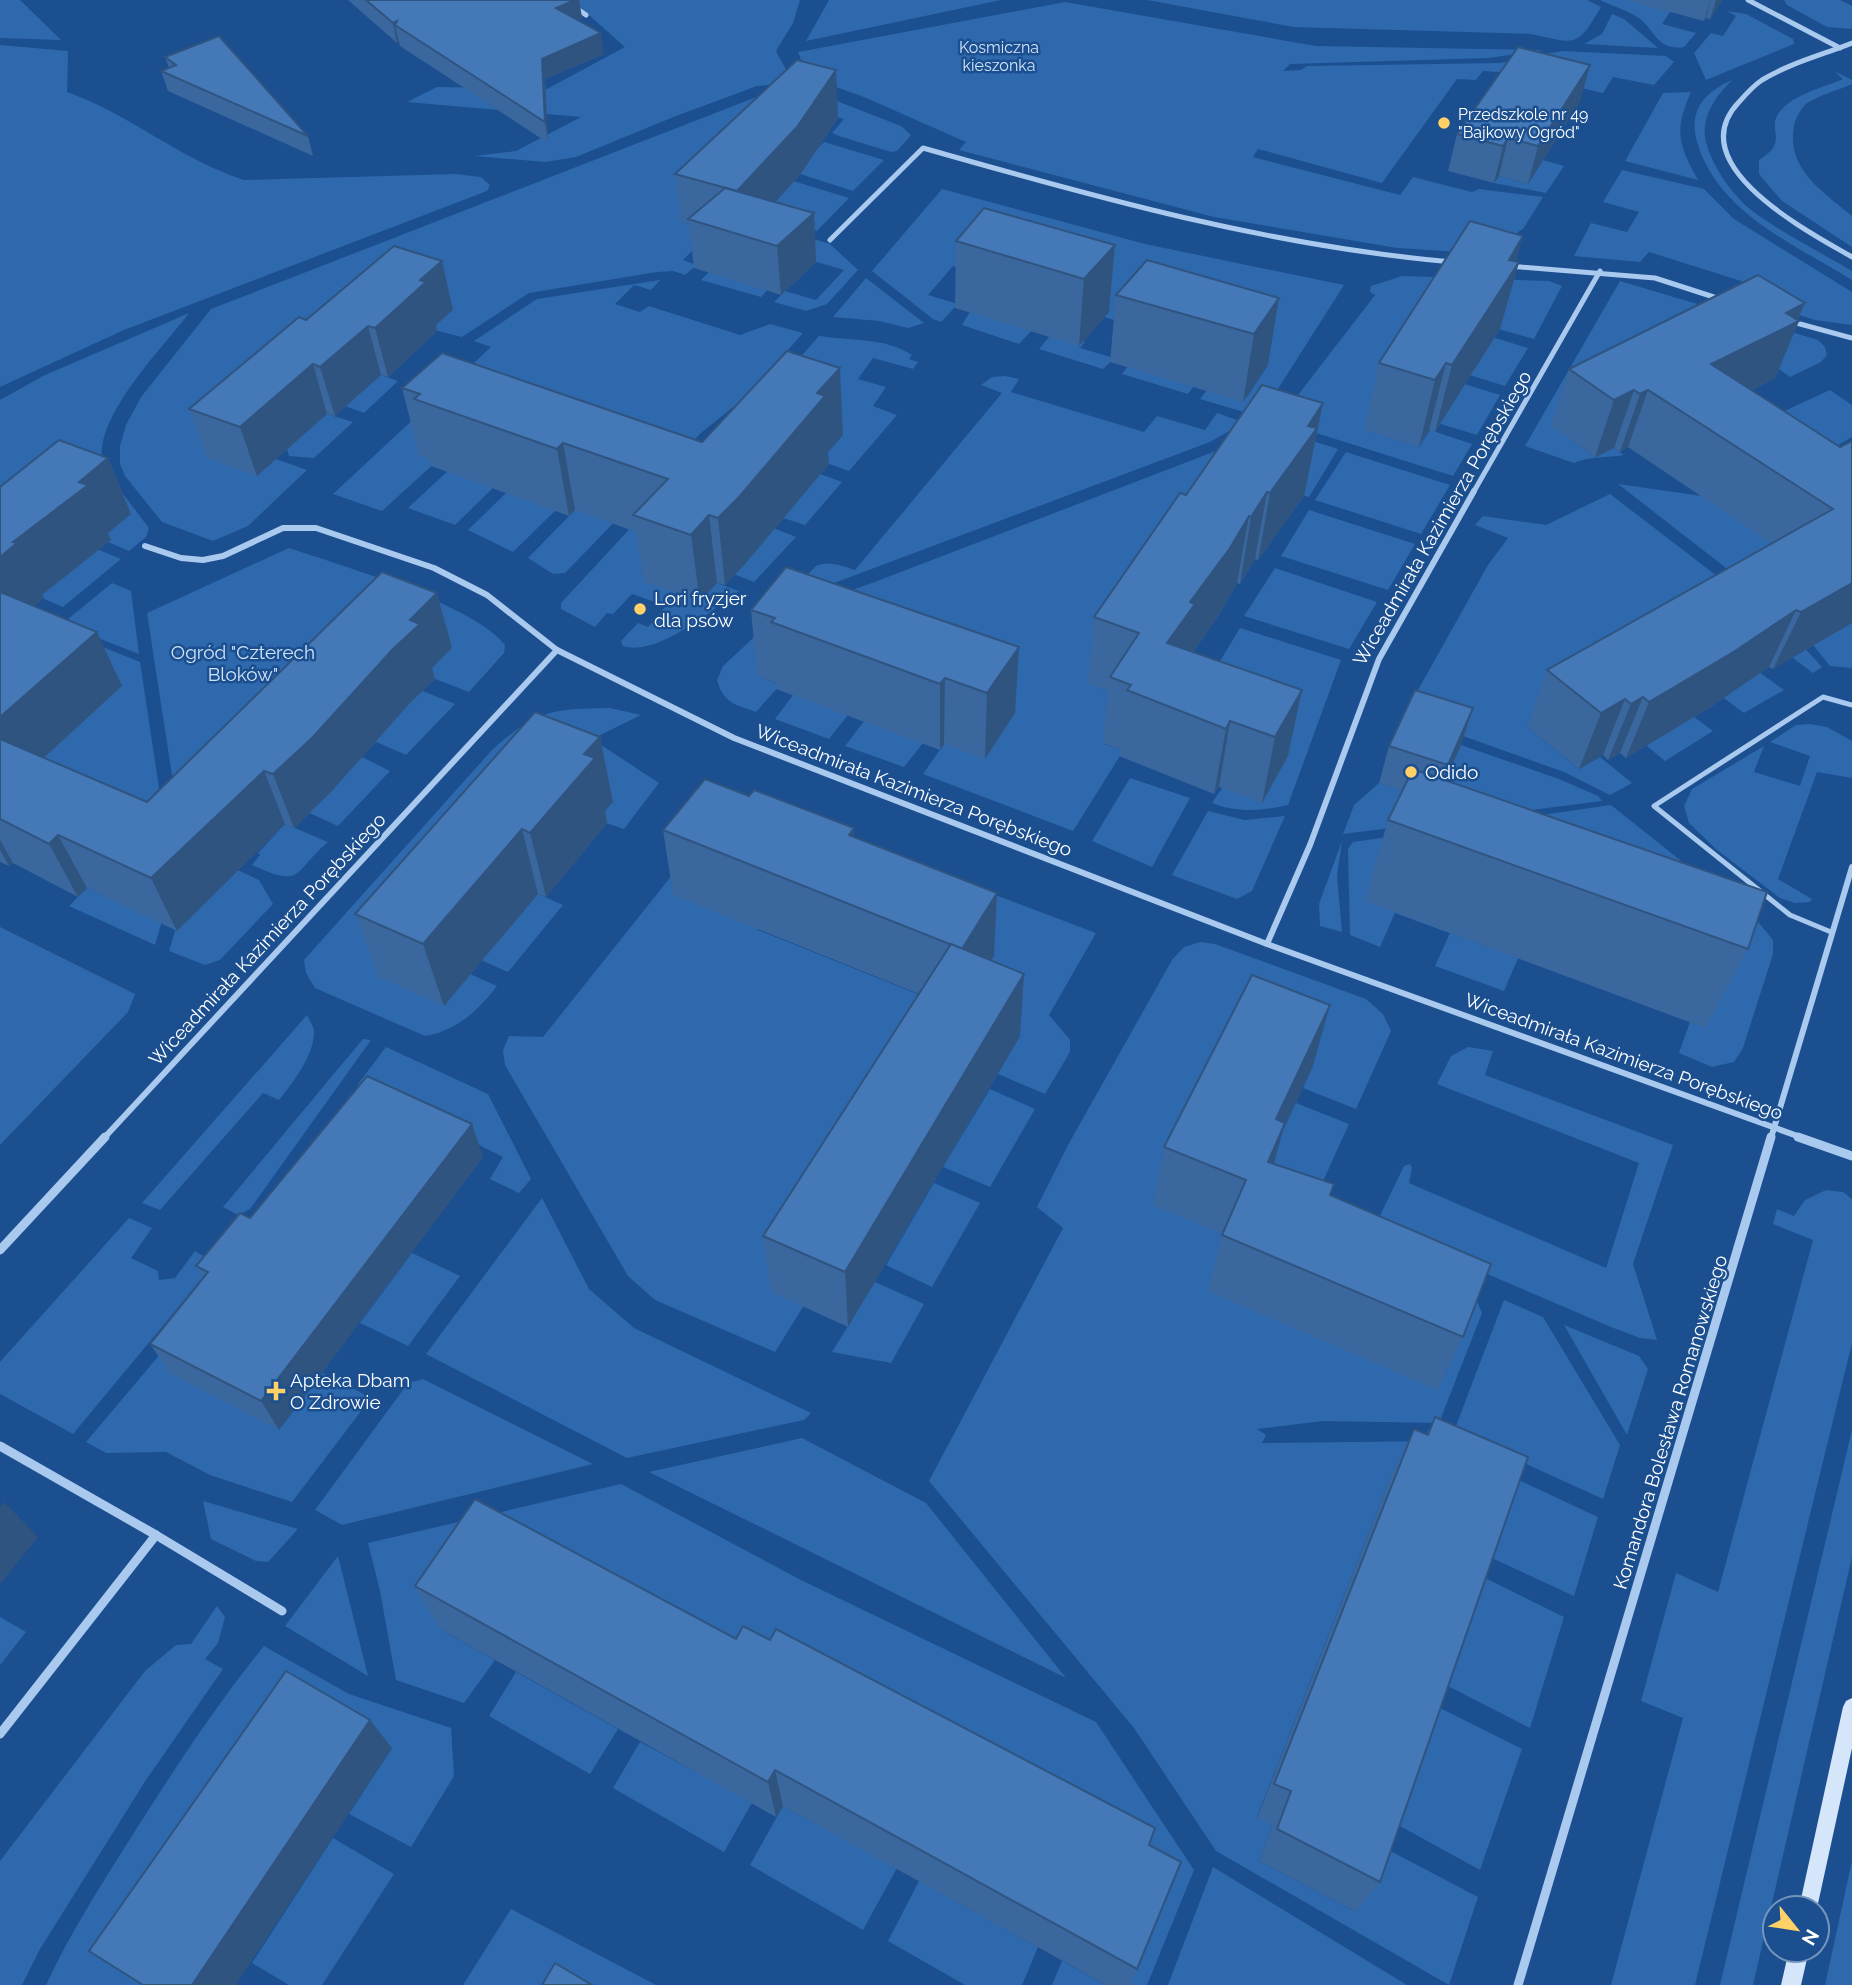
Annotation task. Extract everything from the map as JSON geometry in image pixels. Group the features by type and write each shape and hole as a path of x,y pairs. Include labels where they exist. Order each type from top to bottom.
{"street":[{"path":"565,0 586,15"},
{"path":"1751,0 1840,48"},
{"path":"1852,43 1755,85 1730,109 1721,135 1731,167 1752,192 1782,215 1852,257"},
{"path":"830,240 923,149 1170,216 1268,239 1402,259 1454,262"},
{"path":"1503,265 1600,271 1655,278 1732,303"},
{"name":"Wiceadmirała Kazimierza Porębskiego","path":"1267,944 1315,831 1366,684 1391,635 1600,271"},
{"path":"1783,319 1852,338"},
{"name":"Wiceadmirała Kazimierza Porębskiego","path":"145,545 181,558 203,560 227,554 279,530 302,526 321,528 434,568 487,595 557,650 734,738 1267,944 1776,1126 1852,1156"},
{"name":"Wiceadmirała Kazimierza Porębskiego","path":"0,1250 557,650"},
{"name":"Komandora Bolesława Romanowskiego","path":"1518,1985 1852,867"},
{"path":"0,1446 282,1611"},
{"path":"0,1734 156,1535"},
{"path":"1811,1894 1852,1707"},
{"path":"1791,1985 1796,1964"}],"lane":[{"path":"1831,932 1790,915 1654,806 1822,697 1852,705"}],"green space":[{"path":"0,0 20,0 61,40 0,38"},
{"path":"572,0 800,0 793,23 776,51 793,83 757,86 576,157 545,162 474,156 516,151 581,117 407,102 437,87 547,89 625,47"},
{"path":"829,0 1001,0 806,41"},
{"path":"1147,0 1587,0 1601,7 1580,36 1567,41 1531,34 1293,27"},
{"path":"1600,0 1631,0 1675,11 1670,12 1662,24 1696,33 1684,47 1668,46 1636,16"},
{"path":"1784,0 1840,0 1852,6 1852,29 1827,27 1787,5"},
{"name":"Kosmiczna kieszonka","path":"1065,2 1316,46 1544,50 1489,58 1290,64 1283,71 1301,70 1307,66 1500,63 1562,51 1666,56 1674,62 1654,85 1613,77 1603,93 1513,73 1483,71 1476,80 1457,79 1382,183 1258,149 1253,157 1400,195 1413,177 1472,192 1479,189 1543,197 1523,229 1500,243 1490,254 1397,248 1214,217 959,150 966,142 836,87 803,65 798,52"},
{"path":"1727,11 1746,14 1793,39 1794,44 1706,80 1694,53 1711,33 1723,36 1736,16"},
{"path":"1612,14 1624,19 1658,48 1584,44 1602,34"},
{"path":"0,45 68,51 67,92 112,112 220,171 244,180 455,174 481,177 490,185 487,191 124,330 0,387"},
{"path":"1834,71 1852,80 1852,84 1807,103 1795,123 1793,141 1795,155 1809,178 1852,216 1852,247 1782,201 1759,174 1759,160 1774,146 1775,123 1782,109 1802,95 1843,79"},
{"path":"1732,80 1711,107 1705,126 1708,148 1719,172 1750,209 1787,234 1852,271 1852,280 1761,224 1722,188 1707,167 1695,131 1697,111 1707,96"},
{"path":"1691,92 1680,127 1686,156 1698,180 1625,161 1663,93"},
{"path":"759,96 824,96 901,126 911,135 897,151 891,152 832,133 844,119 799,108 682,222 712,231 683,260 697,265 685,275 673,271 657,272 529,293 462,337 431,329 452,309 406,295 276,459 307,470 248,526 213,541 162,522 125,476 120,464 120,446 126,425 141,397 211,309"},
{"path":"824,142 884,160 853,191 794,172"},
{"path":"1543,160 1564,166 1546,193 1494,183 1499,176 1528,184"},
{"path":"1622,170 1704,189 1734,219 1852,292 1852,325 1815,320 1784,310 1789,296 1649,252 1640,262 1574,256 1591,223 1627,232 1639,212 1603,202"},
{"path":"787,179 849,198 817,231 754,212"},
{"path":"942,189 1145,244 1344,285 1271,400 1247,413 1200,399 1210,386 1247,397 1268,365 1104,317 1108,312 953,266 928,295 958,304 941,322 933,319 872,271"},
{"path":"747,219 830,244 858,270 827,304 806,311 774,302 785,291 816,300 844,270 729,236"},
{"path":"712,269 770,287 761,297 701,280"},
{"path":"1402,276 1549,281 1562,286 1534,339 1491,327 1365,430 1419,447 1430,430 1472,444 1453,476 1278,421 1375,295 1370,292 1371,286"},
{"path":"866,278 924,323 908,328 879,321 833,317"},
{"path":"660,280 651,290 634,285 615,304 640,312 649,306 740,335 770,324 803,333 748,395 701,433 565,573 553,574 528,558 575,510 643,486 420,455 437,461 382,511 333,494 491,347 474,341 537,299"},
{"path":"1620,281 1818,340 1825,347 1827,355 1821,362 1790,377 1773,365 1552,426 1595,457 1614,448 1624,455 1574,463 1525,446"},
{"path":"972,308 1035,327 1019,344 962,325"},
{"path":"189,313 128,390 114,412 105,435 102,455 107,473 149,528 146,537 129,551 108,542 0,564 0,400 43,376"},
{"path":"1053,332 1085,342 1080,348 1114,358 1103,369 1039,349"},
{"path":"1486,335 1528,348 1505,386 1463,373"},
{"path":"819,336 890,345 912,355 909,359 918,362 913,369 873,358 858,379 886,387 873,406 897,415 849,471 821,461 843,435 699,602 717,583 739,591 684,630 651,645 636,648 623,646 621,641 638,623 648,627 666,606 632,594 613,614 607,613 595,627 561,609 561,603 697,456 757,406"},
{"path":"1131,362 1197,382 1188,394 1122,374"},
{"path":"381,375 398,381 364,413 337,403 360,383 368,386"},
{"path":"992,377 1019,379 1011,392 1144,432 1157,416 1205,430 1217,413 1237,420 1240,425 1210,442 778,604 816,566 841,565 855,570 1002,393 981,385"},
{"path":"1458,382 1500,395 1477,435 1434,422"},
{"path":"1830,390 1852,405 1852,437 1833,448 1767,419"},
{"path":"327,414 353,422 314,458 289,456 287,449"},
{"path":"1260,424 1338,449 1309,497 1296,493 1088,683 1131,700 1104,744 1123,751 1073,831 923,774 944,744 758,676 780,685 756,712 731,702 720,688 717,680 723,666 777,616 872,583 1234,444"},
{"path":"1346,452 1450,485 1421,534 1315,500"},
{"path":"452,467 498,483 455,525 408,508"},
{"path":"812,471 842,482 805,525 774,515"},
{"path":"1618,484 1702,496 1852,598 1852,668 1830,666 1794,621"},
{"path":"506,493 560,506 513,552 468,530"},
{"path":"1610,494 1790,632 1822,667 1813,673 1781,649 1527,727 1579,769 1600,757 1632,783 1610,795 1564,772 1404,715 1488,565 1508,538 1475,525 1483,516 1546,525"},
{"path":"1309,510 1415,544 1388,590 1281,556"},
{"path":"766,525 796,537 754,582 726,571"},
{"path":"92,547 121,559 63,607 35,595"},
{"name":"Ogród \"Czterech Bloków\"","path":"289,548 405,588 466,615 489,630 505,645 504,653 469,692 425,675 451,647 178,814 147,613"},
{"path":"1275,568 1377,602 1349,649 1244,616"},
{"path":"112,583 131,591 139,654 62,624"},
{"path":"16,612 140,662 164,821 11,742 0,626"},
{"path":"1240,628 1341,660 1288,805 1250,810 1212,803 1222,788 1202,691"},
{"path":"1752,667 1784,690 1744,713 1713,690"},
{"path":"415,688 455,704 406,755 367,738"},
{"path":"796,691 851,711 829,739 775,719"},
{"path":"590,708 610,708 641,715 592,739 659,783 624,829 597,820 470,974 497,986 482,1004 447,1030 425,1036 315,988 306,973 304,960 492,750 534,719 559,711"},
{"path":"1682,708 1713,731 1665,761 1635,736"},
{"path":"868,716 927,738 904,767 845,746"},
{"path":"1796,725 1827,727 1852,741 1852,778 1817,772 1778,879 1812,899 1810,902 1795,903 1780,898 1717,850 1689,823 1684,806 1692,789 1764,746 1754,772 1800,786 1810,756 1770,742"},
{"path":"1461,745 1559,779 1598,796 1602,801 1343,834 1354,805 1379,783 1436,802"},
{"path":"0,754 184,846 155,945 69,906 87,888 123,904"},
{"path":"362,757 390,771 338,826 301,809"},
{"path":"1130,778 1190,798 1152,867 1092,841"},
{"path":"1611,805 1759,923 1773,940 1773,954 1743,1048 1734,1062 1712,1067 1679,1053 1690,1022 1705,1027 1395,913 1380,947 1350,935 1348,849 1353,842"},
{"path":"1208,811 1245,820 1285,816 1252,891 1237,899 1172,875"},
{"path":"716,820 758,930 950,1007 803,1307 775,1352 655,1300 628,1276 505,1065 503,1050 509,1036 543,1037"},
{"path":"285,824 328,842 302,869 290,876 281,876 252,865 260,855 258,853"},
{"path":"1342,841 1337,876 1342,932 1320,926 1319,904"},
{"path":"199,852 259,880 273,904 220,960 205,965 169,951"},
{"path":"982,890 1096,933 1049,1015 1070,1040 1070,1052 1045,1094 998,1074 1020,1036 956,931"},
{"path":"538,894 563,905 508,972 481,960"},
{"path":"0,927 135,994 128,1012 0,1145"},
{"path":"1450,933 1518,958 1504,991 1435,966"},
{"path":"1200,942 1215,944 1366,999 1383,1014 1391,1031 1356,1109 1303,1088 1313,1066 1176,1158 1472,1289 1482,1313 1439,1423 1323,1421 1257,1429 1266,1435 1262,1443 1435,1441 1598,1517 1574,1596 1483,1554 1391,1476 1257,1817 1272,1825 1259,1861 1356,1912 1379,1845 1478,1897 1449,1985 1216,1851 1134,1728 929,1481 1063,1228 1037,1207 1068,1145 1172,960 1184,947"},
{"path":"307,1015 314,1030 311,1049 302,1068 279,1100 263,1093 160,1210 142,1203"},
{"path":"363,1039 371,1040 250,1209 238,1215 223,1207"},
{"path":"386,1047 488,1094 531,1179 519,1193 490,1179 503,1157 358,1084"},
{"path":"1468,1047 1493,1051 1485,1075 1673,1145 1633,1264 1657,1340 1640,1338 1611,1327 1375,1226 1404,1166 1410,1164 1412,1168 1409,1183 1606,1268 1639,1163 1437,1084 1451,1056"},
{"path":"990,1089 1035,1109 990,1187 943,1167"},
{"path":"1296,1103 1349,1124 1314,1201 1260,1178"},
{"path":"934,1183 980,1203 932,1287 886,1265"},
{"path":"1826,1190 1843,1192 1852,1199 1852,1343 1695,1985 1611,1985 1683,1718 1641,1701 1676,1573 1718,1592 1813,1240 1773,1224 1777,1209 1794,1216 1805,1200"},
{"path":"542,1198 589,1289 634,1328 811,1413 804,1420 627,1458 426,1354"},
{"path":"129,1218 152,1228 131,1258 158,1271 159,1280 175,1278 195,1251 215,1263 73,1434 0,1394 0,1362"},
{"path":"412,1253 460,1276 408,1346 360,1323"},
{"path":"232,1269 279,1430 323,1373 371,1398 292,1502 210,1475 166,1452 106,1453 86,1442"},
{"path":"875,1282 924,1304 891,1363 832,1352"},
{"path":"1504,1300 1543,1317 1620,1445 1603,1499 1454,1431"},
{"path":"1564,1325 1639,1356 1648,1369 1627,1435"},
{"path":"423,1379 593,1464 342,1525 315,1510 408,1383"},
{"path":"1852,1430 1852,1557 1774,1894 1761,1894 1761,1950 1753,1985 1720,1985"},
{"path":"802,1438 926,1503 1066,1678 649,1472"},
{"path":"621,1484 801,1580 1096,1722 1194,1870 1147,1985 1129,1985 1167,1894 440,1629 495,1660 464,1703 396,1680 380,1591 368,1543"},
{"path":"203,1501 298,1529 268,1562 256,1561 211,1539"},
{"path":"338,1556 368,1676 285,1626"},
{"path":"1475,1573 1564,1617 1530,1728 1438,1681"},
{"path":"217,1606 225,1617 218,1643 205,1659 223,1669 146,1780 40,1949 22,1985 0,1985 0,1861 145,1671 176,1645 191,1644"},
{"path":"0,1617 26,1632 0,1665"},
{"path":"264,1646 349,1694 451,1728 454,1776 411,1847 349,1814 392,1748 145,1985 46,1985 88,1907 150,1807 213,1714"},
{"path":"516,1672 618,1729 590,1774 489,1716"},
{"path":"1430,1703 1522,1749 1480,1870 1389,1820"},
{"path":"640,1742 694,1771 700,1759 758,1792 724,1852 613,1788"},
{"path":"783,1806 897,1868 863,1930 750,1865"},
{"path":"333,1838 394,1874 322,1985 289,1985 252,1963"},
{"path":"1852,1861 1852,1985 1825,1985"},
{"path":"1213,1867 1407,1985 1168,1985"},
{"path":"919,1881 1038,1947 1022,1985 965,1985 888,1941"},
{"path":"511,1909 656,1985 463,1985"},
{"path":"1062,1961 1106,1985 1052,1985"}],"building":[{"path":"366,0 575,0 556,8 601,33 542,59 545,122 395,25 397,21 393,23"},
{"path":"219,36 308,136 161,71 176,65 165,57"},
{"path":"1518,47 1590,65 1538,146 1508,138 1503,146 1457,134"},
{"path":"797,60 836,70 797,127 737,191 675,174"},
{"path":"725,188 814,213 777,246 688,219"},
{"path":"984,208 1115,245 1084,279 956,241"},
{"path":"1470,221 1523,236 1509,260 1519,262 1452,365 1446,363 1435,380 1379,363"},
{"path":"394,246 442,261 420,280 426,282 375,328 368,326 320,367 313,364 240,427 189,409 299,317 306,320"},
{"path":"1147,260 1279,298 1254,334 1116,295"},
{"path":"1758,275 1805,303 1786,313 1799,321 1711,364 1840,447 1852,441 1852,583 1801,612 1796,610 1735,651 1649,702 1643,697 1631,704 1625,699 1601,713 1547,670 1833,509 1648,390 1640,394 1634,390 1614,400 1569,369"},
{"path":"787,351 840,368 817,393 825,396 739,497 718,518 709,515 691,535 633,515 668,479 563,443 557,449 414,399 420,394 402,388 442,353 702,442"},
{"path":"1262,385 1323,403 1308,426 1317,428 1270,493 1267,492 1251,517 1249,516 1230,548 1190,602 1195,604 1167,643 1302,690 1275,737 1230,721 1226,729 1127,690 1131,685 1110,677 1139,633 1094,617 1180,493 1186,495"},
{"path":"59,440 108,458 79,482 88,485 13,542 17,543 0,557 0,487"},
{"path":"786,567 1019,647 987,693 945,678 940,684 771,622 775,618 751,610"},
{"path":"382,572 437,593 410,620 420,624 393,649 312,738 273,774 264,771 151,878 58,835 49,844 0,819 0,739 147,802"},
{"path":"0,592 97,632 0,717"},
{"path":"1415,690 1473,708 1448,765 1389,746"},
{"path":"535,712 600,737 584,754 595,758 530,833 522,829 423,944 355,914"},
{"path":"1413,769 1767,892 1748,949 1388,820"},
{"path":"705,779 749,796 754,790 854,828 849,835 997,893 962,949 663,830"},
{"path":"951,944 1024,974 845,1272 763,1236"},
{"path":"1252,975 1330,1005 1276,1119 1285,1123 1268,1162 1334,1184 1330,1195 1491,1264 1463,1337 1222,1235 1246,1180 1164,1147"},
{"path":"367,1076 472,1124 261,1401 150,1344 208,1272 196,1266 240,1213 250,1218"},
{"path":"1435,1417 1528,1457 1380,1882 1277,1829 1291,1791 1274,1784 1414,1429 1428,1435"},
{"path":"475,1499 736,1639 743,1626 770,1640 776,1629 1155,1828 1149,1845 1181,1862 1137,1969 775,1770 768,1782 415,1586"},
{"path":"286,1671 370,1720 192,1985 143,1985 89,1951"},
{"path":"555,1963 592,1985 542,1985"}],"place":[{"name":"Przedszkole nr 49 \"Bajkowy Ogród\"","path":"1444,123"},
{"name":"Lori fryzjer dla psów","path":"640,609"},
{"name":"Odido","path":"1411,772"},
{"name":"Apteka Dbam O Zdrowie","path":"276,1391"}]}
